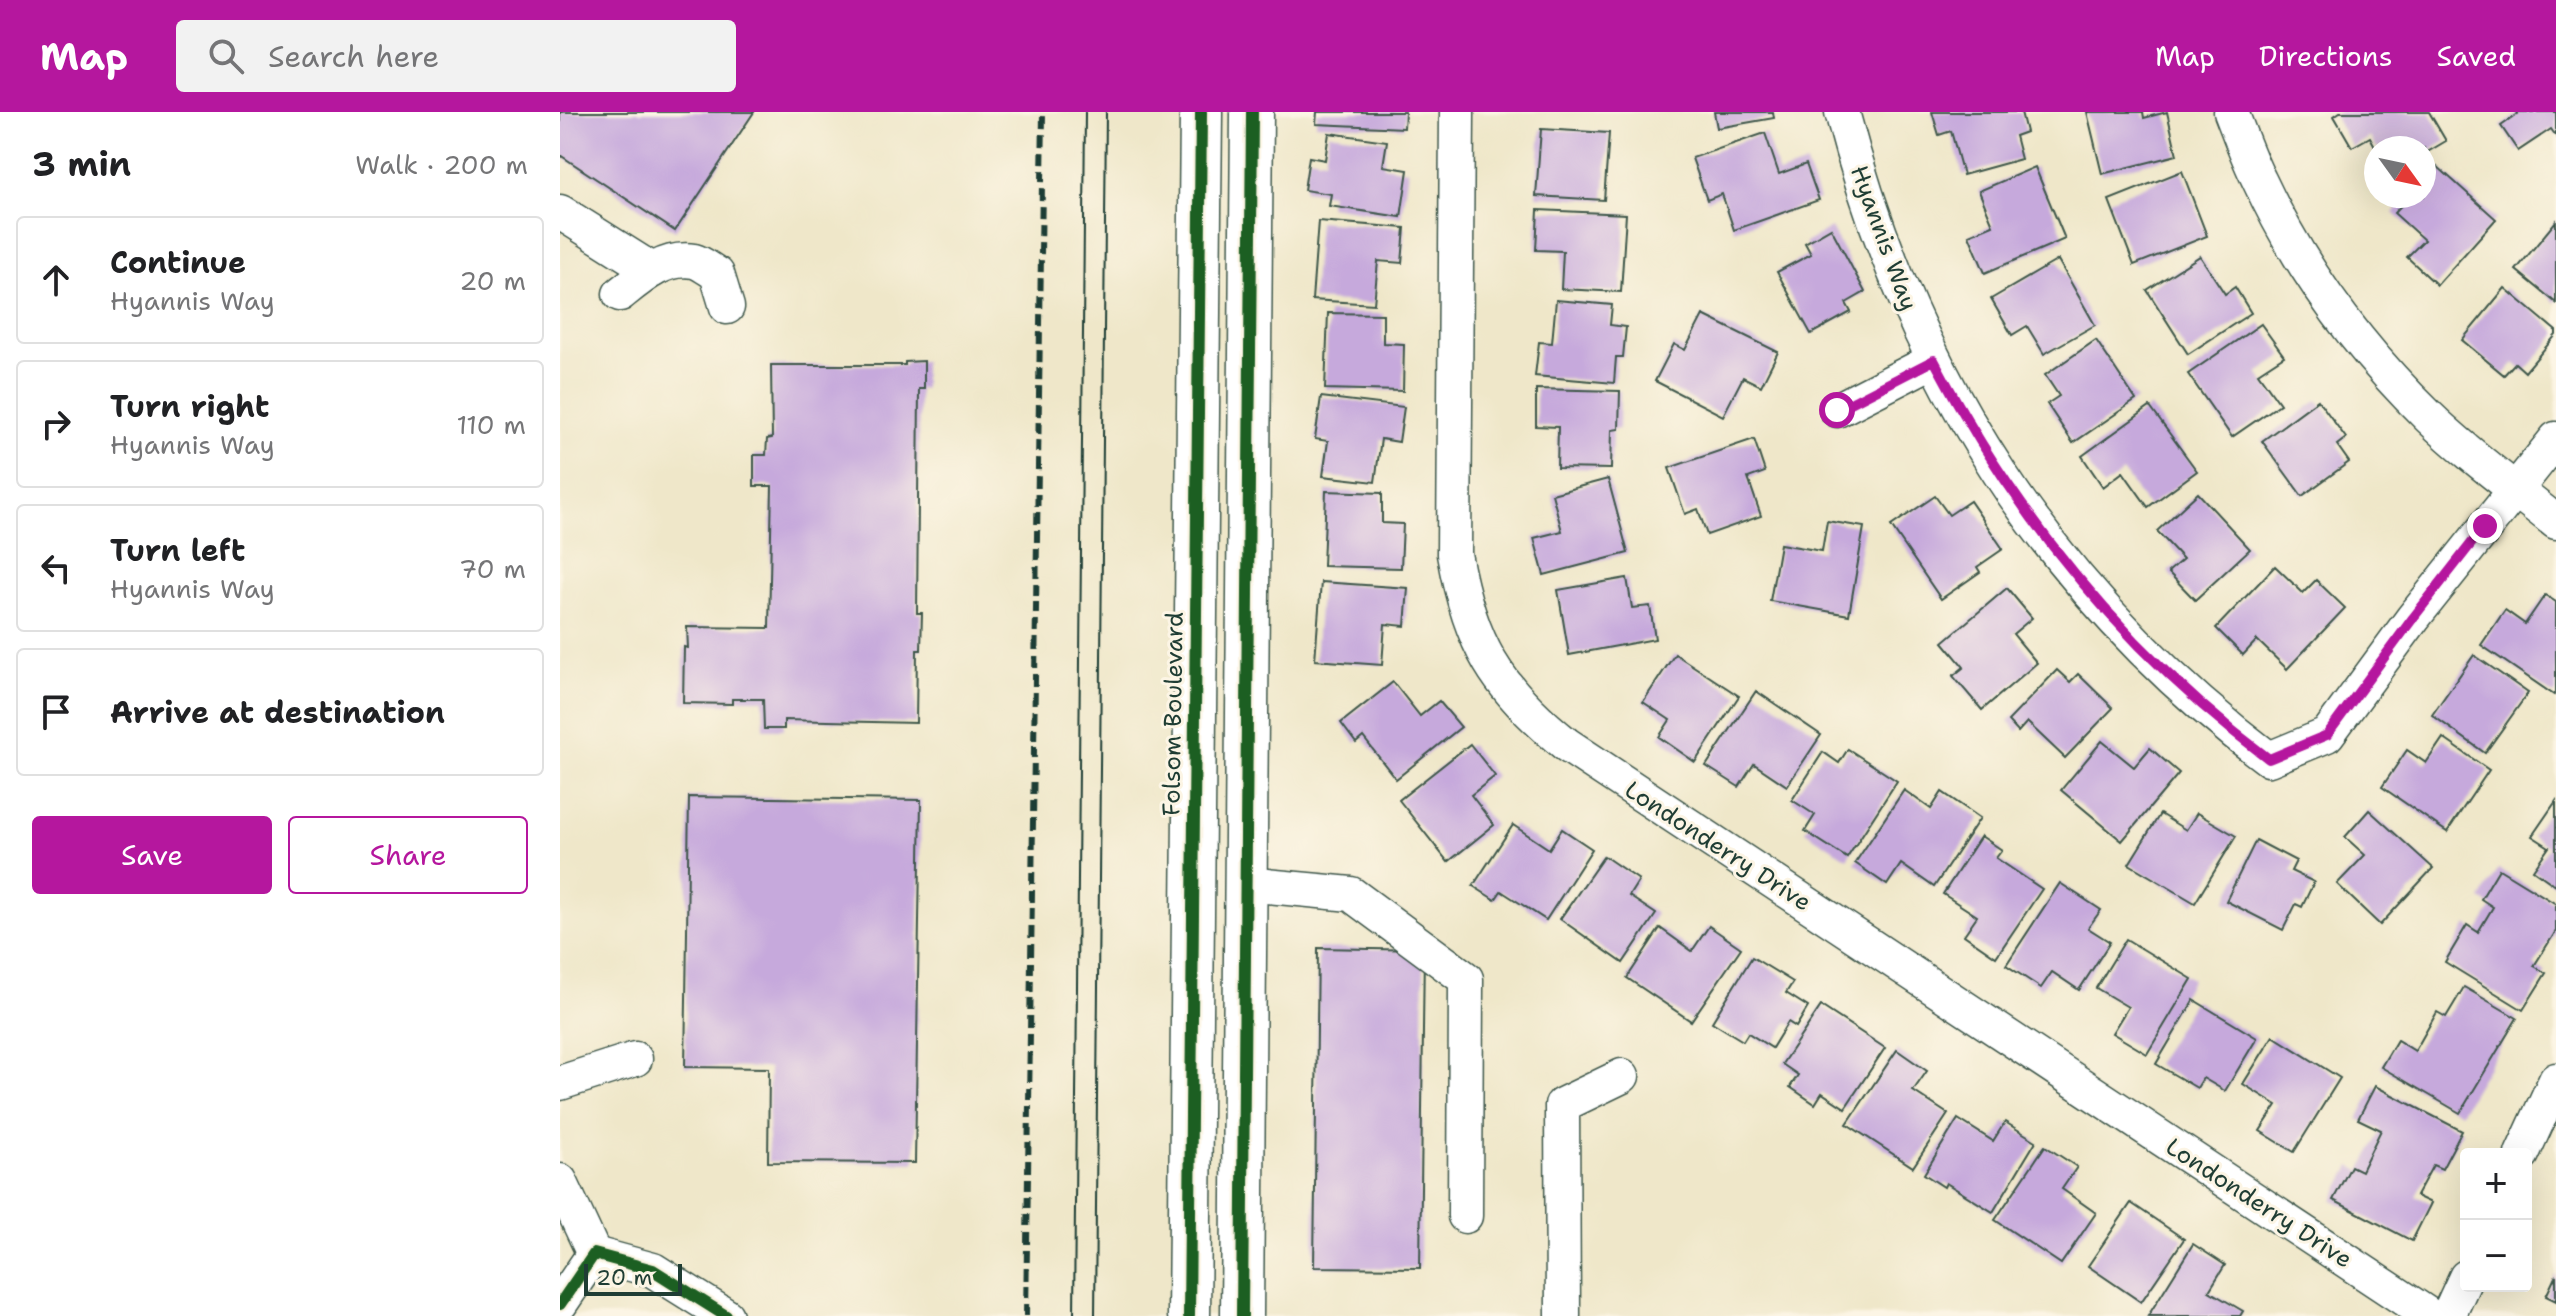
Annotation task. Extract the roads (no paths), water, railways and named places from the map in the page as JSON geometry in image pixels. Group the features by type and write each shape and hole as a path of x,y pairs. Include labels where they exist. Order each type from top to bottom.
{"main road":[{"name":"Folsom Boulevard","path":"1189,1316 1201,112"},
{"path":"1242,1316 1252,112"},
{"path":"1196,619 1219,643 1218,822 1221,853 1228,869 1245,884"}],"street":[{"name":"Londonderry Drive","path":"1457,112 1454,554 1467,613 1478,642 1501,681 1530,716 1567,745 2430,1316"},
{"name":"Hyannis Way","path":"1842,112 1887,256 1964,418 2006,485 2070,570 2123,630 2180,686 2269,759 2327,735 2413,618 2556,439"},
{"path":"2231,112 2258,179 2295,249 2324,295 2374,358 2430,418 2556,522"},
{"path":"560,212 652,270"},
{"path":"620,294 652,270 670,262 696,261 717,274 727,307"},
{"path":"1837,410 1934,360"},
{"path":"1245,884 1351,894 1466,979 1465,1216"},
{"path":"560,1083 635,1059"},
{"path":"1563,1316 1562,1105 1622,1076"},
{"path":"2525,1148 2556,1080"},
{"path":"560,1181 594,1254 653,1270 726,1316"},
{"path":"560,1304 594,1254"},
{"path":"2448,1316 2460,1290"}],"tram line":[{"path":"1074,1316 1085,112"},
{"path":"1095,1316 1106,112"}],"railway":[{"path":"1026,1316 1043,112"}]}
